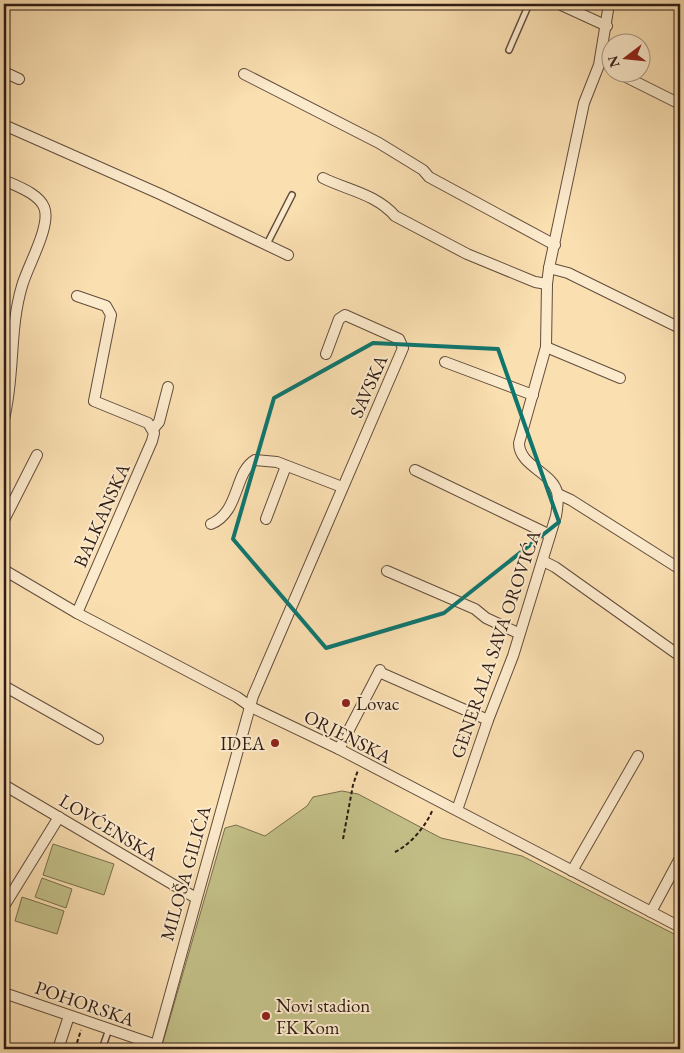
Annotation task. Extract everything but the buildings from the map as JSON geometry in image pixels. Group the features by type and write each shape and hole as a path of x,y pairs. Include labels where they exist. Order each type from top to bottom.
{"street":[{"path":"559,4 607,26"},
{"path":"609,4 607,26 599,65 584,103 549,268 546,347 519,447 522,455 549,480 558,494 571,500 680,569"},
{"path":"4,72 19,79"},
{"path":"244,74 378,143 423,170 429,177 555,245"},
{"path":"636,82 680,104"},
{"path":"4,125 160,194 288,255"},
{"path":"322,178 344,189 369,196 386,206 395,216 467,254 535,282 547,284"},
{"path":"4,180 36,196 44,206 46,214 44,226 22,287 16,313 11,375 4,419"},
{"path":"549,268 568,273 680,328"},
{"path":"78,296 106,306 111,314 94,401 144,421 153,429"},
{"name":"SAVSKA","path":"251,707 253,696 342,487 402,356 403,348 398,338 345,315 339,320 326,354"},
{"path":"546,347 620,378"},
{"path":"445,362 533,395"},
{"name":"BALKANSKA","path":"77,613 152,441 153,429 159,422 168,387"},
{"path":"4,520 37,455"},
{"path":"211,524 222,518 228,509 251,462 264,459 342,487"},
{"path":"266,518 286,466"},
{"path":"415,470 550,535"},
{"name":"GENERALA SAVA OROVIĆA","path":"457,810 488,720 497,701 543,561 556,516 558,494"},
{"path":"543,561 555,567 680,656"},
{"name":"ORJENSKA","path":"4,570 77,613 237,697 251,707 339,749 680,927"},
{"path":"387,571 475,609 486,618 518,633"},
{"path":"339,749 379,671 488,720"},
{"path":"4,686 98,739"},
{"name":"MILOŠA GILIĆA","path":"155,1047 251,707"},
{"path":"572,871 638,756"},
{"name":"LOVĆENSKA","path":"4,785 196,898"},
{"path":"4,906 59,817"},
{"path":"651,912 680,858"},
{"name":"POHORSKA","path":"4,993 155,1047"},
{"path":"58,1049 69,1016"}],"lane":[{"path":"508,50 529,4"},
{"path":"267,244 292,195"},
{"path":"102,1049 109,1029"}],"path":[{"path":"343,839 353,785 359,768"},
{"path":"395,852 426,824 433,807"},
{"path":"75,1049 83,1026"}],"highlighted area":[{"path":"373,343 498,349 559,522 444,613 326,648 233,539 274,398"}],"shaded area":[{"path":"342,791 358,794 441,838 522,856 680,937 680,1049 161,1049 225,828 236,825 265,836 307,806 313,797"},
{"path":"53,844 114,864 104,895 43,875"},
{"path":"42,878 72,889 66,908 35,897"},
{"path":"22,897 64,911 57,934 15,921"}],"place":[{"name":"Lovac","path":"346,703"},
{"name":"IDEA","path":"275,743"},
{"name":"Novi stadion FK Kom","path":"266,1016"}]}
